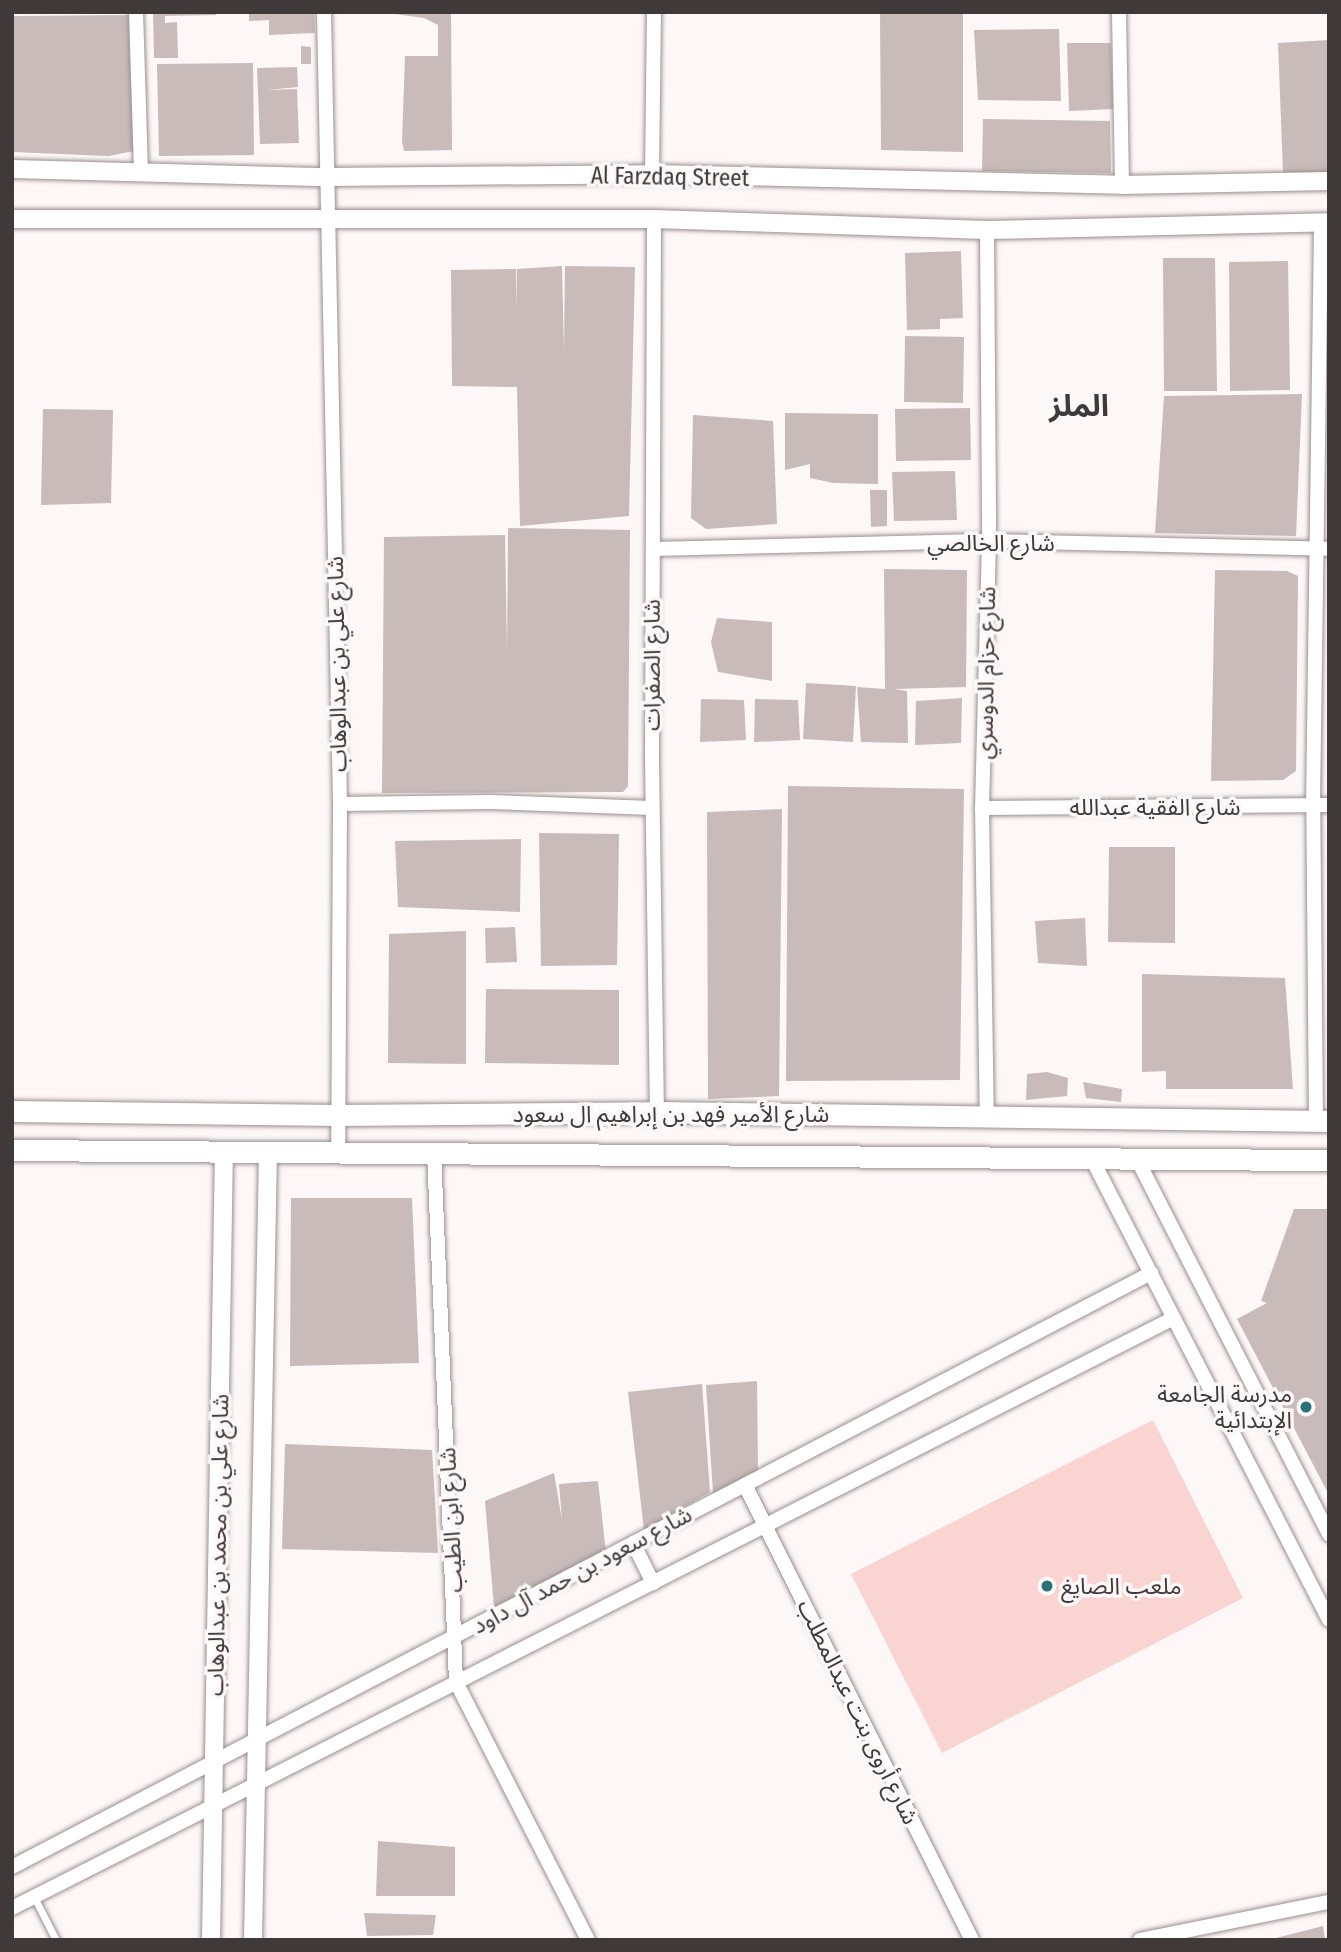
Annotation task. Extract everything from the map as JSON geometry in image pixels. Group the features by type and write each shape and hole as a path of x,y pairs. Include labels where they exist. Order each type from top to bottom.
{"main road":[{"name":"شارع الأمير فهد بن إبراهيم ال سعود","path":"12,1111 338,1115 657,1112 1323,1121"},
{"name":"شارع الأمير فهد بن إبراهيم ال سعود","path":"12,1150 434,1152 1093,1161 1329,1160"}],"street":[{"path":"136,12 141,174"},
{"path":"324,12 326,177"},
{"path":"652,174 653,12"},
{"path":"1119,12 1122,185"},
{"name":"Al Farzdaq Street","path":"12,169 326,177 652,174 1122,185 1329,181"},
{"name":"شارع علي بن عبدالوهاب","path":"326,177 340,804 338,1152"},
{"name":"Al Farzdaq Street","path":"12,219 654,219 987,230 1325,222"},
{"name":"شارع الصفرات","path":"654,219 652,808 657,1112"},
{"path":"1323,1121 1313,806 1322,549 1325,222"},
{"name":"شارع حزام الدوسري","path":"987,230 989,541 982,808 988,1116"},
{"name":"شارع الخالصي","path":"653,550 989,541 1322,549"},
{"path":"340,804 491,802 652,808"},
{"name":"شارع الفقية عبدالله","path":"982,808 1329,805"},
{"name":"شارع علي بن محمد بن عبدالوهاب","path":"211,1940 224,1150"},
{"path":"253,1940 268,1151"},
{"name":"شارع ابن الطيب","path":"434,1152 456,1682 588,1940"},
{"path":"1137,1159 1329,1535"},
{"path":"1093,1161 1329,1620"},
{"name":"شارع سعود بن حمد آل داود","path":"12,1867 1151,1273"},
{"path":"12,1908 1174,1318"},
{"name":"شارع أروى بنت عبدالمطلب","path":"745,1485 972,1940"},
{"path":"633,1544 653,1583"},
{"path":"1140,1940 1201,1934 1329,1903"}],"lane":[{"path":"34,1897 56,1940"}],"shaded area":[{"name":"ملعب الصايغ","path":"1153,1420 1243,1598 942,1753 851,1574"}],"building":[{"path":"153,12 216,12 216,15 165,16 165,23 177,22 178,58 154,58"},
{"path":"249,12 314,12 315,33 269,35 269,20 249,21"},
{"path":"381,12 451,12 452,150 404,151 402,141 405,56 438,56 438,25 424,18"},
{"path":"880,12 963,12 963,152 881,150"},
{"path":"129,15 134,151 109,156 12,152 12,16"},
{"path":"1059,29 1061,101 978,100 974,30"},
{"path":"1329,40 1329,174 1283,172 1278,43"},
{"path":"1067,43 1111,43 1113,109 1069,111"},
{"path":"301,46 311,47 311,64 301,64"},
{"path":"253,63 254,155 159,156 157,64"},
{"path":"297,67 298,87 267,90 297,89 299,143 260,144 257,68"},
{"path":"983,119 1110,121 1111,173 982,171"},
{"path":"961,251 963,318 940,319 940,329 907,330 905,253"},
{"path":"1163,258 1215,258 1217,391 1164,391"},
{"path":"1288,261 1290,390 1230,391 1229,262"},
{"path":"562,266 564,351 565,266 635,267 629,516 520,526 517,387 452,386 451,270 516,269 517,309 517,269"},
{"path":"905,336 964,337 963,403 904,402"},
{"path":"1302,394 1296,536 1155,533 1164,396"},
{"path":"970,408 971,460 896,461 895,409"},
{"path":"43,409 113,410 111,503 41,505"},
{"path":"785,413 878,414 878,484 833,483 810,478 810,464 785,470"},
{"path":"693,415 773,421 777,524 706,529 691,518"},
{"path":"955,471 957,520 894,521 892,472"},
{"path":"870,490 887,490 887,526 871,527"},
{"path":"508,528 630,530 628,786 623,792 382,793 384,537 505,535 507,651"},
{"path":"884,569 967,570 966,687 894,689 907,691 908,743 861,742 857,687 885,689"},
{"path":"1215,570 1287,571 1298,576 1296,771 1283,780 1211,781"},
{"path":"717,618 772,622 772,681 718,672 711,642"},
{"path":"806,683 856,686 853,742 803,739"},
{"path":"962,698 961,743 915,745 916,701"},
{"path":"701,699 744,700 746,740 700,742"},
{"path":"755,699 798,700 800,740 754,742"},
{"path":"788,786 964,789 960,1080 786,1081"},
{"path":"782,809 779,1096 708,1099 707,812"},
{"path":"539,833 619,834 617,965 541,966"},
{"path":"521,839 520,912 398,907 395,841"},
{"path":"1109,847 1175,847 1175,943 1108,942"},
{"path":"1085,918 1087,966 1038,963 1035,921"},
{"path":"515,927 517,962 486,963 485,928"},
{"path":"466,931 466,1064 388,1063 389,934"},
{"path":"1142,974 1285,978 1293,1089 1166,1089 1166,1071 1142,1072"},
{"path":"486,989 619,990 619,1065 485,1063"},
{"path":"1047,1072 1068,1078 1067,1096 1026,1100 1027,1074"},
{"path":"1083,1082 1122,1089 1121,1102 1086,1098"},
{"path":"291,1198 412,1198 419,1363 290,1366"},
{"name":"مدرسة الجامعة الإبتدائية","path":"1294,1209 1329,1209 1329,1495 1237,1319 1267,1303 1261,1301"},
{"path":"757,1381 758,1472 713,1493 706,1385"},
{"path":"702,1384 710,1492 644,1530 628,1392"},
{"path":"285,1444 432,1450 438,1553 282,1549"},
{"path":"554,1473 562,1520 559,1484 598,1481 606,1553 494,1607 485,1501"},
{"path":"378,1841 455,1847 455,1896 376,1896"},
{"path":"364,1913 436,1915 433,1935 367,1936"},
{"path":"1323,1926 1325,1940 1272,1940 1272,1939"}],"place":[{"name":"مدرسة الجامعة الإبتدائية","path":"1306,1407"},
{"name":"ملعب الصايغ","path":"1047,1586"}],"district":[{"name":"الملز","path":"1079,406"}]}
